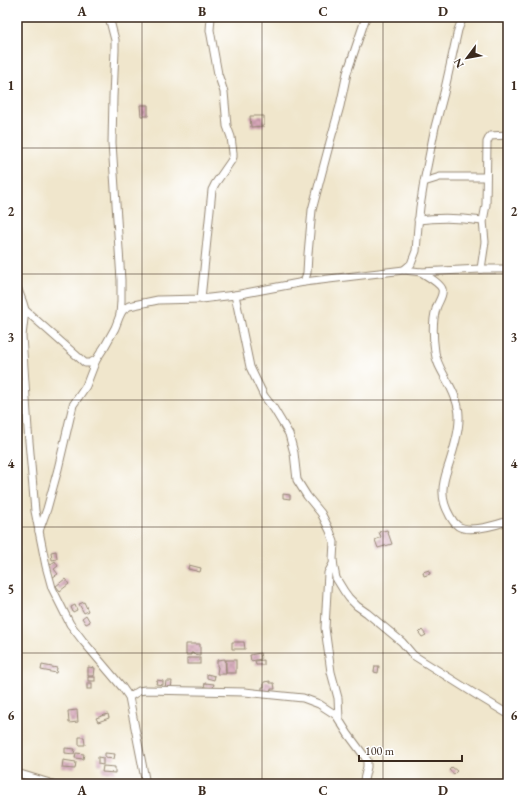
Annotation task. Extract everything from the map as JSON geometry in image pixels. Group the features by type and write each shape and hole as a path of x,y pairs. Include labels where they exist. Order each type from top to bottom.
{"street":[{"path":"109,17 115,40 112,143 121,280 120,315"},
{"path":"202,299 212,190 214,184 233,157 231,137 225,114 224,92 218,74 211,38 211,17"},
{"path":"304,282 307,273 312,210 340,106 347,73 366,17"},
{"path":"404,270 411,264 416,251 418,220 424,182 458,30 463,17"},
{"path":"498,17 508,19"},
{"path":"481,269 485,242 484,221 486,205 486,145 490,136 508,135"},
{"path":"424,182 440,177 486,177"},
{"path":"418,220 448,218 484,221"},
{"path":"39,531 47,509 58,469 73,405 86,386 96,360 115,328 120,315 123,310 129,306 158,300 202,299 235,295 304,282 404,270 421,272 508,269"},
{"path":"421,272 436,282 442,290 434,317 436,360 450,387 459,412 459,423 455,444 443,485 444,503 454,522 458,526 464,528 492,527 508,521"},
{"path":"17,287 25,310 22,336 24,378 35,511 46,566 52,588 70,624 129,697 146,784"},
{"path":"235,295 250,367 264,396 274,409 289,434 294,453 297,480 307,496 321,513 330,531 334,542 333,564 336,578 349,598 402,642 413,655 508,714"},
{"path":"25,310 85,363 90,363 96,360"},
{"path":"333,564 328,573 325,628 331,672 338,698 339,718"},
{"path":"129,697 139,691 145,690 245,692 303,698 319,704 339,718 348,734 367,760 363,784"},
{"path":"17,773 53,784"}],"building":[{"path":"140,105 148,105 148,116 141,116"},
{"path":"250,116 264,116 264,126 251,127"},
{"path":"283,494 290,495 290,499 283,498"},
{"path":"387,530 392,544 378,548 375,540 381,537 379,532"},
{"path":"56,551 57,559 52,560 51,552"},
{"path":"55,561 58,566 54,569 58,574 53,577 47,567"},
{"path":"189,565 201,568 200,572 188,569"},
{"path":"429,570 430,574 424,576 423,572"},
{"path":"65,579 69,584 60,591 56,586"},
{"path":"84,602 88,611 84,613 79,604"},
{"path":"75,605 77,610 73,612 71,607"},
{"path":"86,615 90,622 86,624 82,618"},
{"path":"422,630 426,635 422,637 419,633"},
{"path":"232,642 244,642 245,649 232,649"},
{"path":"186,644 200,644 200,655 191,653 191,655 186,655"},
{"path":"260,653 261,659 251,661 250,655"},
{"path":"187,658 200,658 200,664 187,664"},
{"path":"225,659 226,674 217,674 217,660"},
{"path":"226,660 236,660 236,673 226,673"},
{"path":"264,660 264,665 256,665 255,661"},
{"path":"42,665 57,668 56,673 41,670"},
{"path":"375,666 379,666 378,673 374,672"},
{"path":"88,667 95,668 94,676 88,676"},
{"path":"207,674 215,676 214,680 207,678"},
{"path":"88,677 95,677 95,681 88,681"},
{"path":"157,680 163,681 163,685 156,684"},
{"path":"166,681 172,681 171,689 165,688"},
{"path":"270,681 270,683 274,683 275,689 262,692 264,682"},
{"path":"87,683 92,683 92,689 87,689"},
{"path":"205,683 214,684 213,688 204,687"},
{"path":"77,710 78,722 69,723 68,711"},
{"path":"108,714 109,718 98,722 96,718"},
{"path":"79,737 84,737 85,745 79,745"},
{"path":"65,748 75,749 74,754 65,753"},
{"path":"76,753 84,754 83,759 75,758"},
{"path":"105,753 115,754 114,759 105,758"},
{"path":"98,757 103,758 103,765 98,764"},
{"path":"63,760 76,762 75,769 62,768"},
{"path":"103,766 115,767 115,773 102,772"},
{"path":"452,767 457,771 454,774 449,770"}]}
